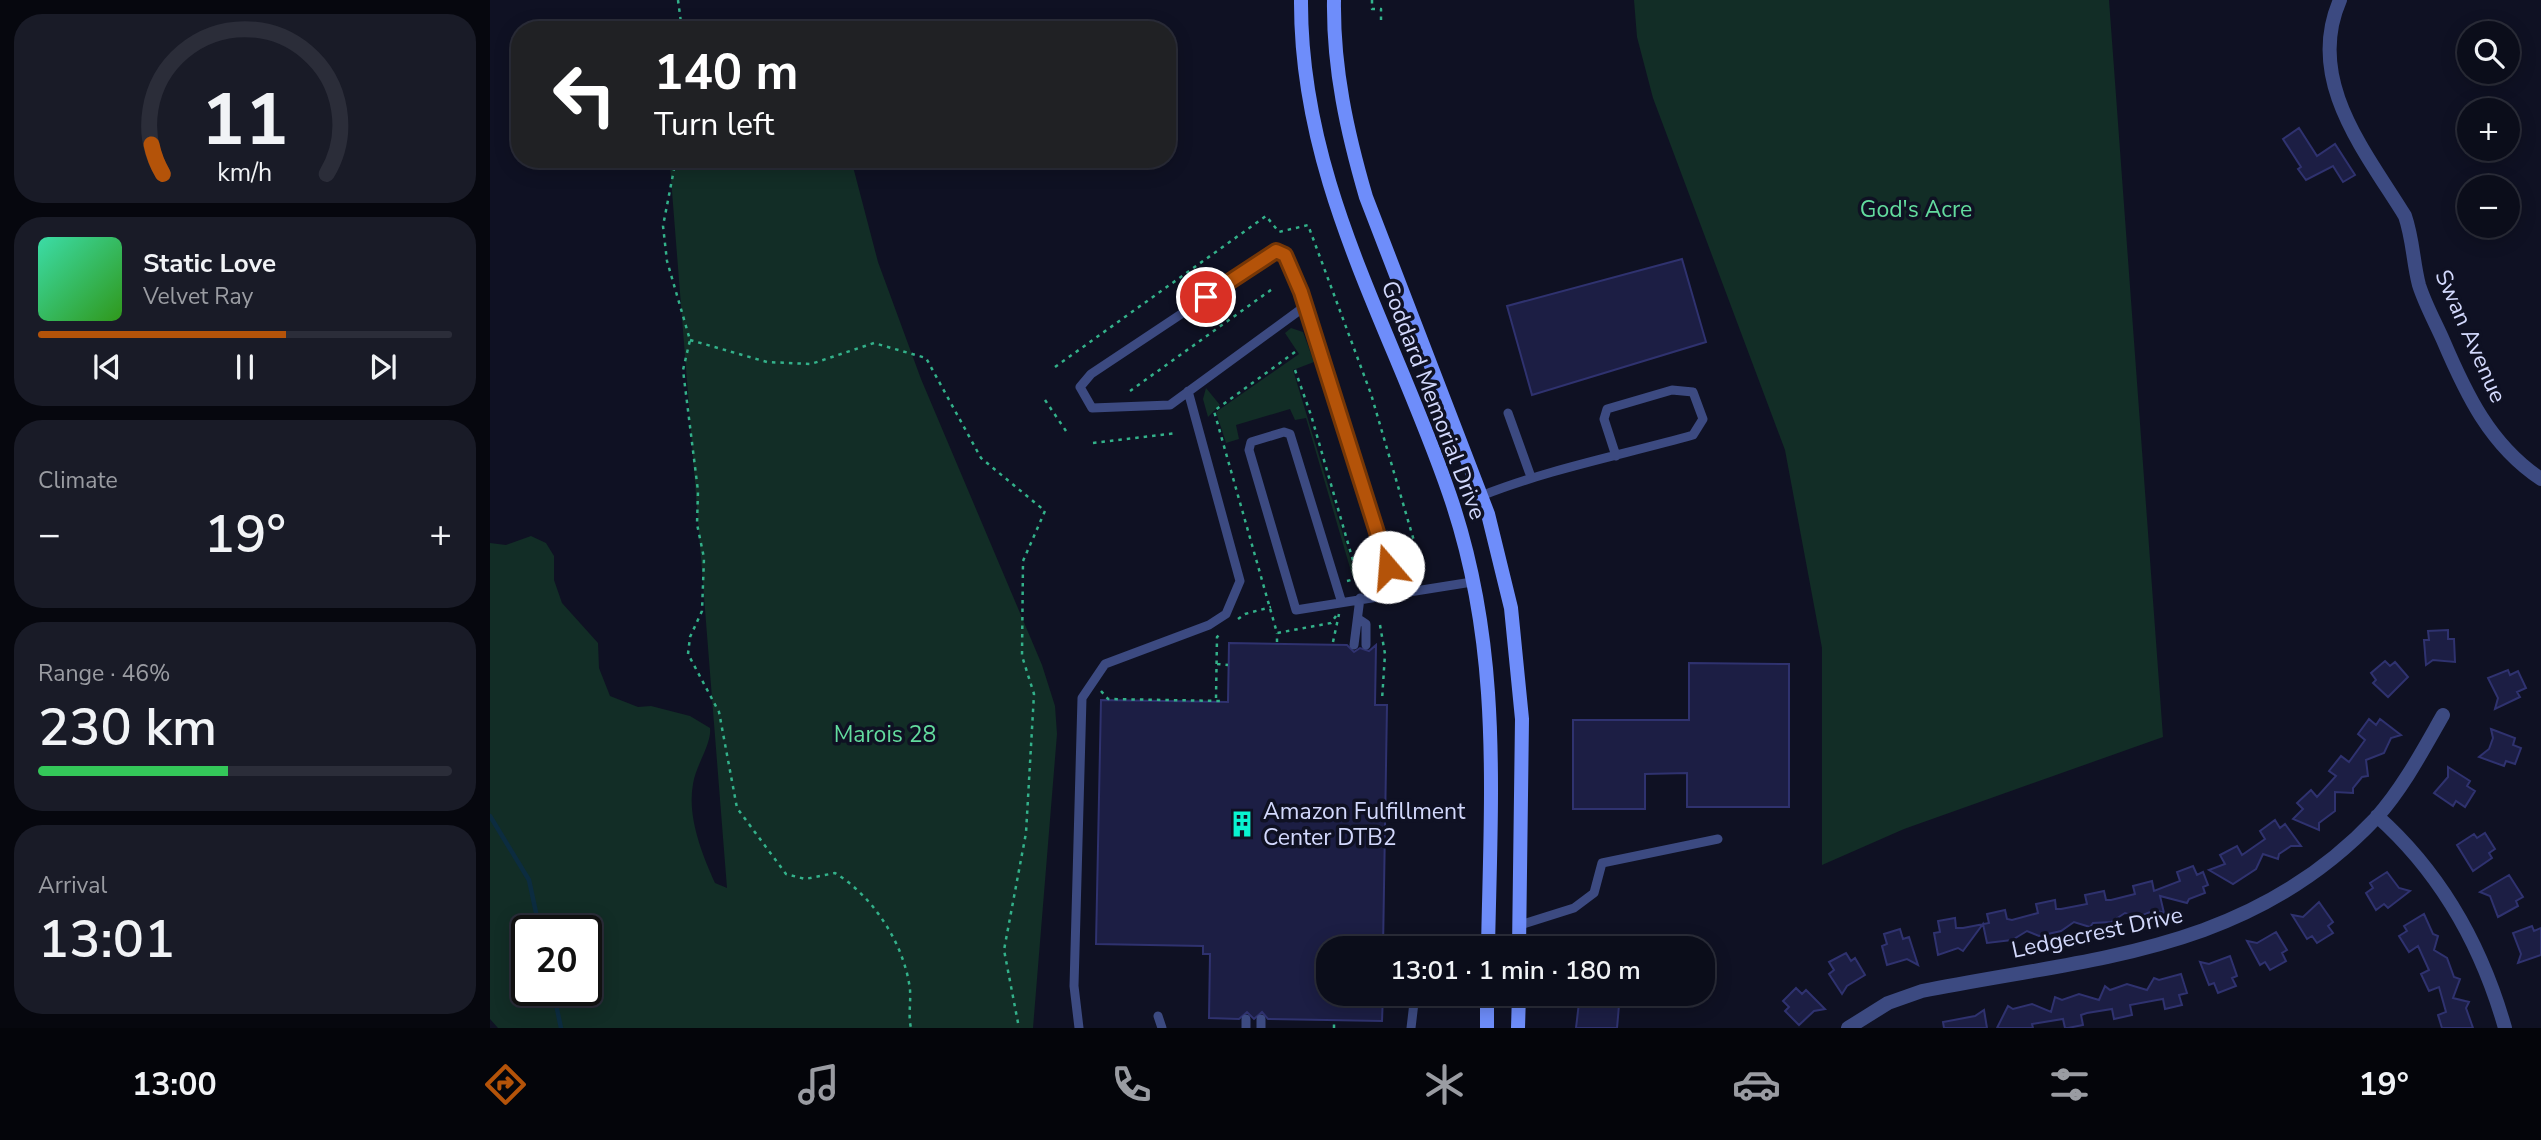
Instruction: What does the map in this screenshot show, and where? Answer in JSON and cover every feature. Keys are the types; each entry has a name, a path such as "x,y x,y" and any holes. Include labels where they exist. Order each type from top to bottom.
{"main road":[{"name":"Goddard Memorial Drive","path":"1301,0 1304,64 1328,185 1450,494 1483,629 1491,708 1488,936"},
{"name":"Goddard Memorial Drive","path":"1334,0 1338,72 1352,151 1366,197 1481,496 1511,608 1520,688 1523,780 1520,936"},
{"path":"1487,1006 1487,1028"},
{"path":"1518,1006 1518,1028"}],"street":[{"name":"Swan Avenue","path":"2340,0 2332,19 2328,41 2333,81 2345,118 2405,216 2411,232 2419,284 2472,403 2494,437 2513,459 2541,479"},
{"name":"Ledgecrest Drive","path":"1848,1028 1888,1003 1922,991 2162,945 2203,933 2260,907 2314,873 2377,816 2405,779 2443,715"},
{"path":"2377,816 2415,855 2455,908 2493,986 2505,1028"}],"lane":[{"path":"1304,307 1170,405 1093,408 1080,387 1091,374 1276,251 1285,255 1304,307 1396,593"},
{"path":"1481,496 1531,477 1616,456 1693,435 1703,418 1693,392 1672,390 1607,409 1604,419 1616,456"},
{"path":"1079,1028 1074,986 1082,698 1104,664 1209,625 1226,614 1240,580 1188,391"},
{"path":"1508,413 1531,477"},
{"path":"1341,600 1290,434 1284,432 1251,442 1249,450 1296,610 1341,600 1472,582"},
{"path":"1354,645 1355,625 1360,620 1360,598"},
{"path":"1360,620 1366,624 1366,645"},
{"path":"1520,925 1574,908 1594,893 1602,863 1718,839"},
{"path":"1411,1028 1414,1006"},
{"path":"1158,1016 1162,1028"}],"path":[{"path":"678,0 681,21"},
{"path":"1372,0 1372,9 1381,9 1381,21"},
{"path":"674,168 663,226 667,261 690,340 683,370 698,491 697,524 704,558 702,611 690,637 688,654 719,712 737,808 786,874 805,879 835,873 855,884 872,901 906,969 911,1028"},
{"path":"1130,391 1275,287"},
{"path":"690,340 767,362 811,364 874,343 926,358 981,458 1045,511 1023,561 1022,656 1034,694 1026,833 1004,950 1019,1028"},
{"path":"1295,370 1359,578"},
{"path":"1045,400 1066,431"},
{"path":"1093,443 1177,433"},
{"path":"1343,582 1378,573"},
{"path":"1236,622 1245,614 1270,607"},
{"path":"1333,642 1339,614"},
{"path":"1378,618 1384,640 1385,681 1382,701"},
{"path":"1216,698 1217,637 1226,629"},
{"path":"1277,633 1277,642"},
{"path":"1217,664 1228,665"},
{"path":"1093,681 1108,699 1223,701"},
{"path":"1378,681 1385,681"},
{"path":"1334,1020 1334,1028"}],"green space":[{"name":"God's Acre","path":"1634,0 2109,0 2163,737 1904,829 1822,865 1822,648 1785,450 1653,98 1637,37"},
{"name":"Marois 28","path":"670,168 853,168 878,262 921,379 1042,665 1055,706 1057,734 1033,1028 498,1028 490,1019 490,543 506,545 531,536 546,543 554,556 554,580 562,603 598,643 599,668 610,696 638,707 651,706 690,716 710,728 709,740 693,784 692,809 701,848 715,883 727,888"},
{"path":"1291,328 1303,332 1314,362 1293,370 1356,577 1353,578 1306,418 1295,420 1290,409 1236,425 1239,439 1226,443 1216,412 1299,354 1285,333"},
{"path":"1206,388 1220,405 1208,417 1203,399"}],"building":[{"path":"2299,128 2317,156 2335,144 2355,175 2343,182 2333,166 2306,180 2283,139"},
{"path":"1682,259 1706,342 1532,395 1507,306"},
{"path":"2448,630 2448,639 2454,639 2455,662 2433,660 2426,665 2424,640 2429,640 2428,631"},
{"name":"Amazon Fulfillment Center DTB2","path":"1229,643 1347,645 1354,652 1360,648 1369,651 1376,645 1375,705 1387,705 1383,936 1316,936 1316,1006 1383,1006 1382,1021 1268,1019 1262,1012 1254,1019 1247,1012 1239,1019 1209,1018 1210,954 1203,954 1203,946 1096,944 1101,700 1228,702"},
{"path":"2385,661 2390,666 2395,662 2408,677 2388,697 2373,683 2376,680 2371,673"},
{"path":"1689,663 1789,664 1789,807 1687,807 1687,773 1645,774 1645,809 1573,809 1573,720 1689,720"},
{"path":"2508,670 2510,675 2518,671 2526,688 2517,692 2520,697 2495,709 2498,698 2488,678"},
{"path":"2369,719 2376,725 2380,719 2401,735 2391,738 2384,753 2366,760 2368,776 2362,777 2353,788 2353,793 2335,792 2335,811 2319,823 2319,830 2293,819 2303,809 2297,803 2311,790 2317,797 2336,776 2329,771 2341,756 2349,762 2365,740 2358,734"},
{"path":"2491,729 2515,738 2513,745 2521,748 2515,764 2506,761 2504,766 2479,757 2489,749 2493,738"},
{"path":"2448,767 2470,781 2467,786 2475,791 2465,807 2456,801 2453,806 2434,793 2448,777"},
{"path":"2275,820 2280,828 2285,824 2301,846 2291,846 2279,854 2278,859 2263,854 2256,869 2233,884 2209,870 2225,864 2220,855 2237,846 2242,855 2265,839 2260,831"},
{"path":"2485,833 2495,849 2489,853 2492,858 2473,871 2457,845 2474,834 2477,838"},
{"path":"2193,866 2197,875 2203,872 2208,885 2203,887 2205,893 2189,899 2187,903 2160,896 2164,913 2155,910 2138,917 2125,913 2111,922 2093,923 2090,927 2074,922 2061,931 2039,936 2027,931 2012,940 1987,943 1983,924 1989,923 1987,914 2005,910 2007,919 2012,920 2038,913 2036,904 2055,900 2056,909 2061,909 2087,904 2085,895 2104,891 2106,900 2111,900 2135,894 2133,886 2152,881 2154,891 2180,881 2177,872"},
{"path":"2387,872 2399,888 2410,891 2388,908 2384,904 2376,910 2366,893 2373,888 2370,883"},
{"path":"2509,875 2523,897 2516,901 2518,906 2498,917 2490,896 2480,892"},
{"path":"2319,902 2333,922 2328,926 2333,933 2317,943 2312,936 2307,939 2292,915 2303,917"},
{"path":"2424,914 2433,934 2438,936 2434,950 2447,958 2454,977 2460,979 2453,998 2469,1002 2466,1008 2473,1028 2442,1028 2438,1015 2446,1012 2439,987 2429,991 2421,974 2429,970 2418,946 2409,952 2399,936 2407,931 2404,926"},
{"path":"1955,918 1956,928 1983,924 1963,951 1958,948 1938,955 1934,933 1940,932 1938,921"},
{"path":"2532,926 2534,931 2541,928 2541,955 2518,963 2521,954 2513,933"},
{"path":"1900,929 1903,939 1909,937 1918,965 1907,959 1887,965 1882,946 1887,944 1884,934"},
{"path":"2276,932 2287,950 2282,953 2286,961 2270,970 2265,962 2260,965 2247,941 2257,943"},
{"path":"1846,953 1851,961 1855,958 1865,975 1847,986 1842,994 1829,974 1834,970 1829,962"},
{"path":"2230,956 2237,976 2232,978 2236,986 2218,993 2214,983 2209,985 2200,962 2209,964"},
{"path":"2181,974 2187,993 2179,995 2182,1005 2165,1009 2163,999 2130,1005 2132,1015 2114,1019 2112,1009 2087,1013 2081,1015 2083,1025 2068,1028 2065,1028 2063,1019 2032,1024 2033,1028 1997,1028 2008,1006 2013,1009 2032,1004 2051,1012 2055,997 2062,1000 2079,994 2099,1000 2105,986 2110,990 2127,984 2147,990 2154,978 2159,980"},
{"path":"1796,988 1802,994 1806,990 1825,1009 1814,1011 1799,1025 1785,1011 1789,1007 1783,1001"},
{"path":"1579,1006 1619,1006 1617,1028 1576,1028"},
{"path":"1984,1010 1987,1028 1944,1028 1943,1022 1975,1016"}],"waterway":[{"path":"490,816 529,880 537,915"},
{"path":"556,1006 561,1028"}],"place":[{"name":"Amazon Fulfillment Center DTB2","path":"1242,824"}],"route":[{"path":"1206,297 1276,251 1285,255 1301,292 1388,567"}]}
